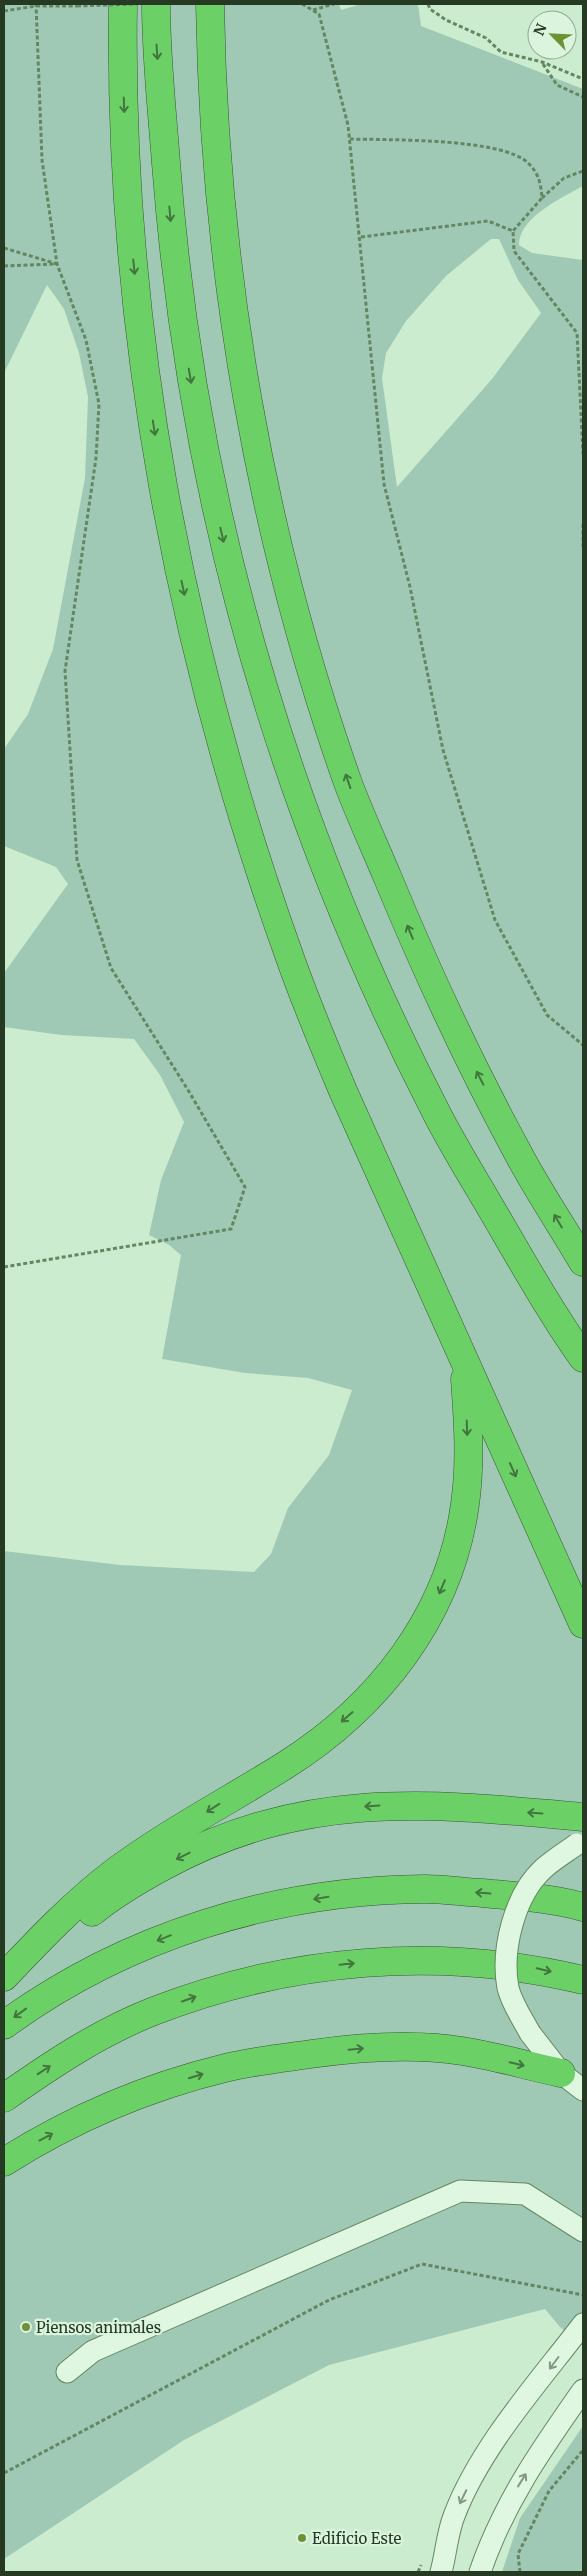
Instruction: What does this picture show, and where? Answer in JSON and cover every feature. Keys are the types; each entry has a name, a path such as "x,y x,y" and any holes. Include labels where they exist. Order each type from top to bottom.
{"highway":[{"path":"122,4 125,144 130,227 146,376 175,548 206,683 244,817 289,956 343,1091 583,1624"},
{"path":"156,4 156,38 167,184 186,354 208,474 260,684 318,851 376,990 436,1112 551,1312 583,1358"},
{"path":"210,4 216,142 234,318 266,495 302,636 349,784 430,980 518,1154 583,1262"},
{"path":"4,1977 42,1936 116,1872 222,1802 286,1765 326,1736 375,1693 404,1657 421,1631 444,1583 460,1529 465,1504 468,1464 464,1362"},
{"path":"4,1982 97,1907 148,1875 209,1844 267,1823 336,1809 405,1805 583,1817"},
{"path":"4,2025 30,2005 121,1955 194,1926 265,1907 349,1894 426,1889 507,1895 583,1906"},
{"path":"4,2098 45,2069 96,2039 153,2011 281,1973 350,1963 458,1960 535,1968 583,1980"},
{"path":"4,2162 72,2124 134,2096 225,2068 264,2060 376,2047 428,2048 462,2051 561,2073"}],"street":[{"path":"580,1842 542,1870 526,1893 514,1917 509,1936 506,1964 509,1989 530,2033 561,2073 583,2090"},
{"path":"67,2372 93,2351 460,2191 525,2194 583,2231"},
{"path":"442,2572 453,2517 472,2480 499,2435 583,2324"},
{"path":"480,2572 508,2504 538,2455 583,2390"}],"path":[{"path":"4,10 36,5 138,4"},
{"path":"302,4 319,14 350,139 384,484 410,587 443,750 495,920 547,1015 583,1045"},
{"path":"312,10 334,4"},
{"path":"428,4 430,9 446,20 486,38 501,52 542,62 583,79"},
{"path":"4,1267 231,1229 245,1187 188,1090 111,968 77,860 65,671 96,458 99,404 86,340 57,264 42,160 36,5"},
{"path":"542,62 557,85 583,97"},
{"path":"350,139 493,147 528,162 540,181 542,198"},
{"path":"583,171 564,178 542,198 513,232 514,251 577,333 583,454"},
{"path":"361,237 488,221 513,232"},
{"path":"4,248 57,264"},
{"path":"4,266 57,264"},
{"path":"583,524 583,547"},
{"path":"4,2472 329,2300 422,2264 583,2295"},
{"path":"520,2572 518,2554 550,2491 583,2450"}],"green space":[{"path":"4,4 339,4 341,10 361,4 418,4 421,26 583,89 583,186 534,217 521,235 519,245 532,253 583,260 583,2346 560,2327 545,2309 329,2365 184,2440 4,2559 4,1551 120,1565 254,1572 271,1554 288,1508 329,1455 352,1390 308,1378 245,1373 162,1359 181,1255 169,1245 149,1235 161,1180 184,1122 160,1075 134,1039 61,1035 4,1027 4,973 68,884 56,867 4,846 4,749 28,714 53,649 85,478 88,397 79,353 64,309 47,285 4,373","holes":["491,239 499,239 518,280 541,313 492,379 397,487 382,378 386,353 406,321 446,276"]},
{"path":"583,2426 583,2572 502,2572 520,2518"}],"place":[{"name":"Piensos animales","path":"26,2327"},
{"name":"Edificio Este","path":"302,2538"}]}
